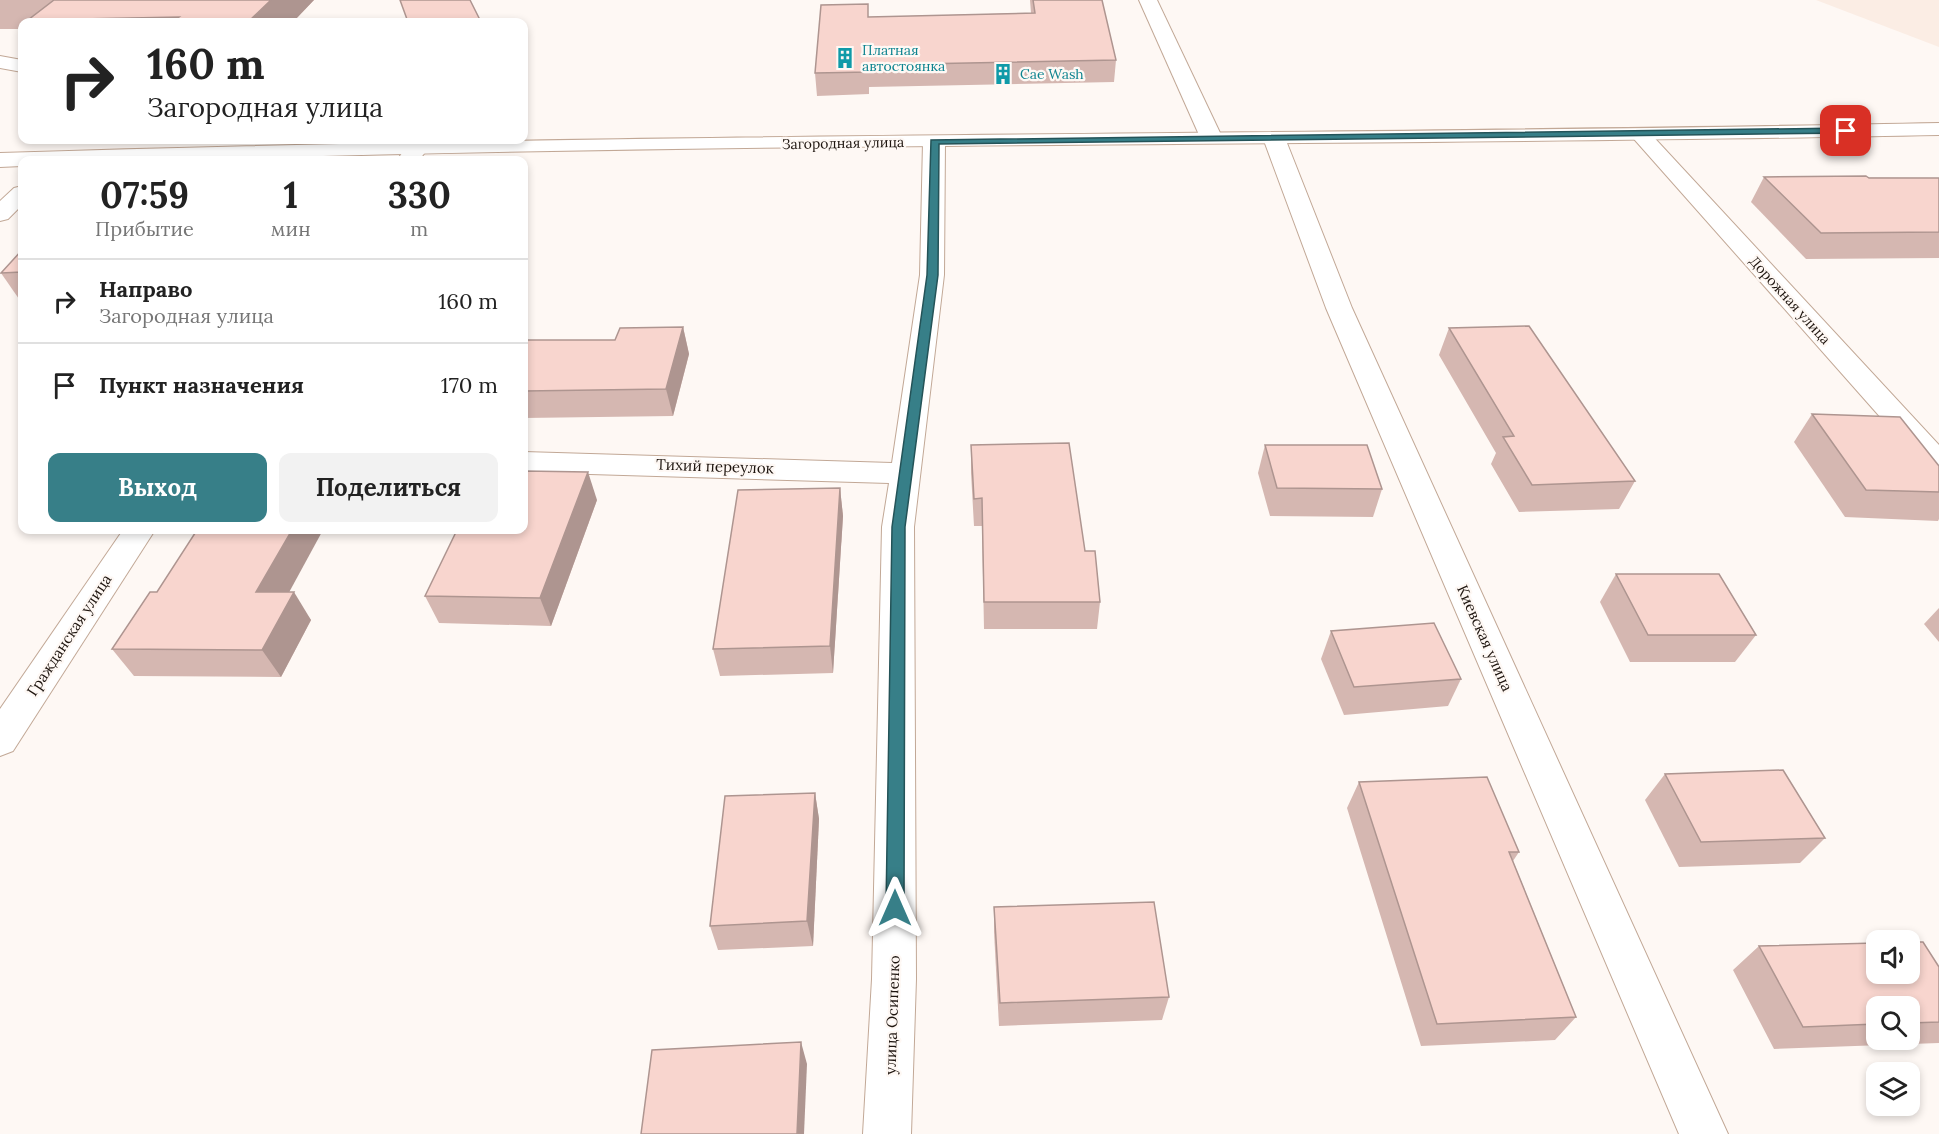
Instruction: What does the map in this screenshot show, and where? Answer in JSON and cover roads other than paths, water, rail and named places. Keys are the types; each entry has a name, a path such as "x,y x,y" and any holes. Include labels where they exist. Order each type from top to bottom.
{"street":[{"path":"1148,0 1210,137"},
{"path":"0,62 18,65"},
{"name":"Загородная улица","path":"112,156 304,145 412,155 1210,137 1641,135 1938,129"},
{"name":"Дорожная улица","path":"1641,135 1939,464"},
{"name":"Киевская улица","path":"1274,138 1339,308 1704,1134"},
{"name":"улица Осипенко","path":"886,1134 894,979 898,527 932,275 934,142"},
{"name":"Загородная улица","path":"0,160 18,160"},
{"path":"0,214 18,197"},
{"name":"Тихий переулок","path":"528,462 906,473"},
{"name":"Гражданская улица","path":"0,740 136,534"}],"place":[{"name":"Платная автостоянка","path":"845,58"},
{"name":"Cae Wash","path":"1003,74"}]}
